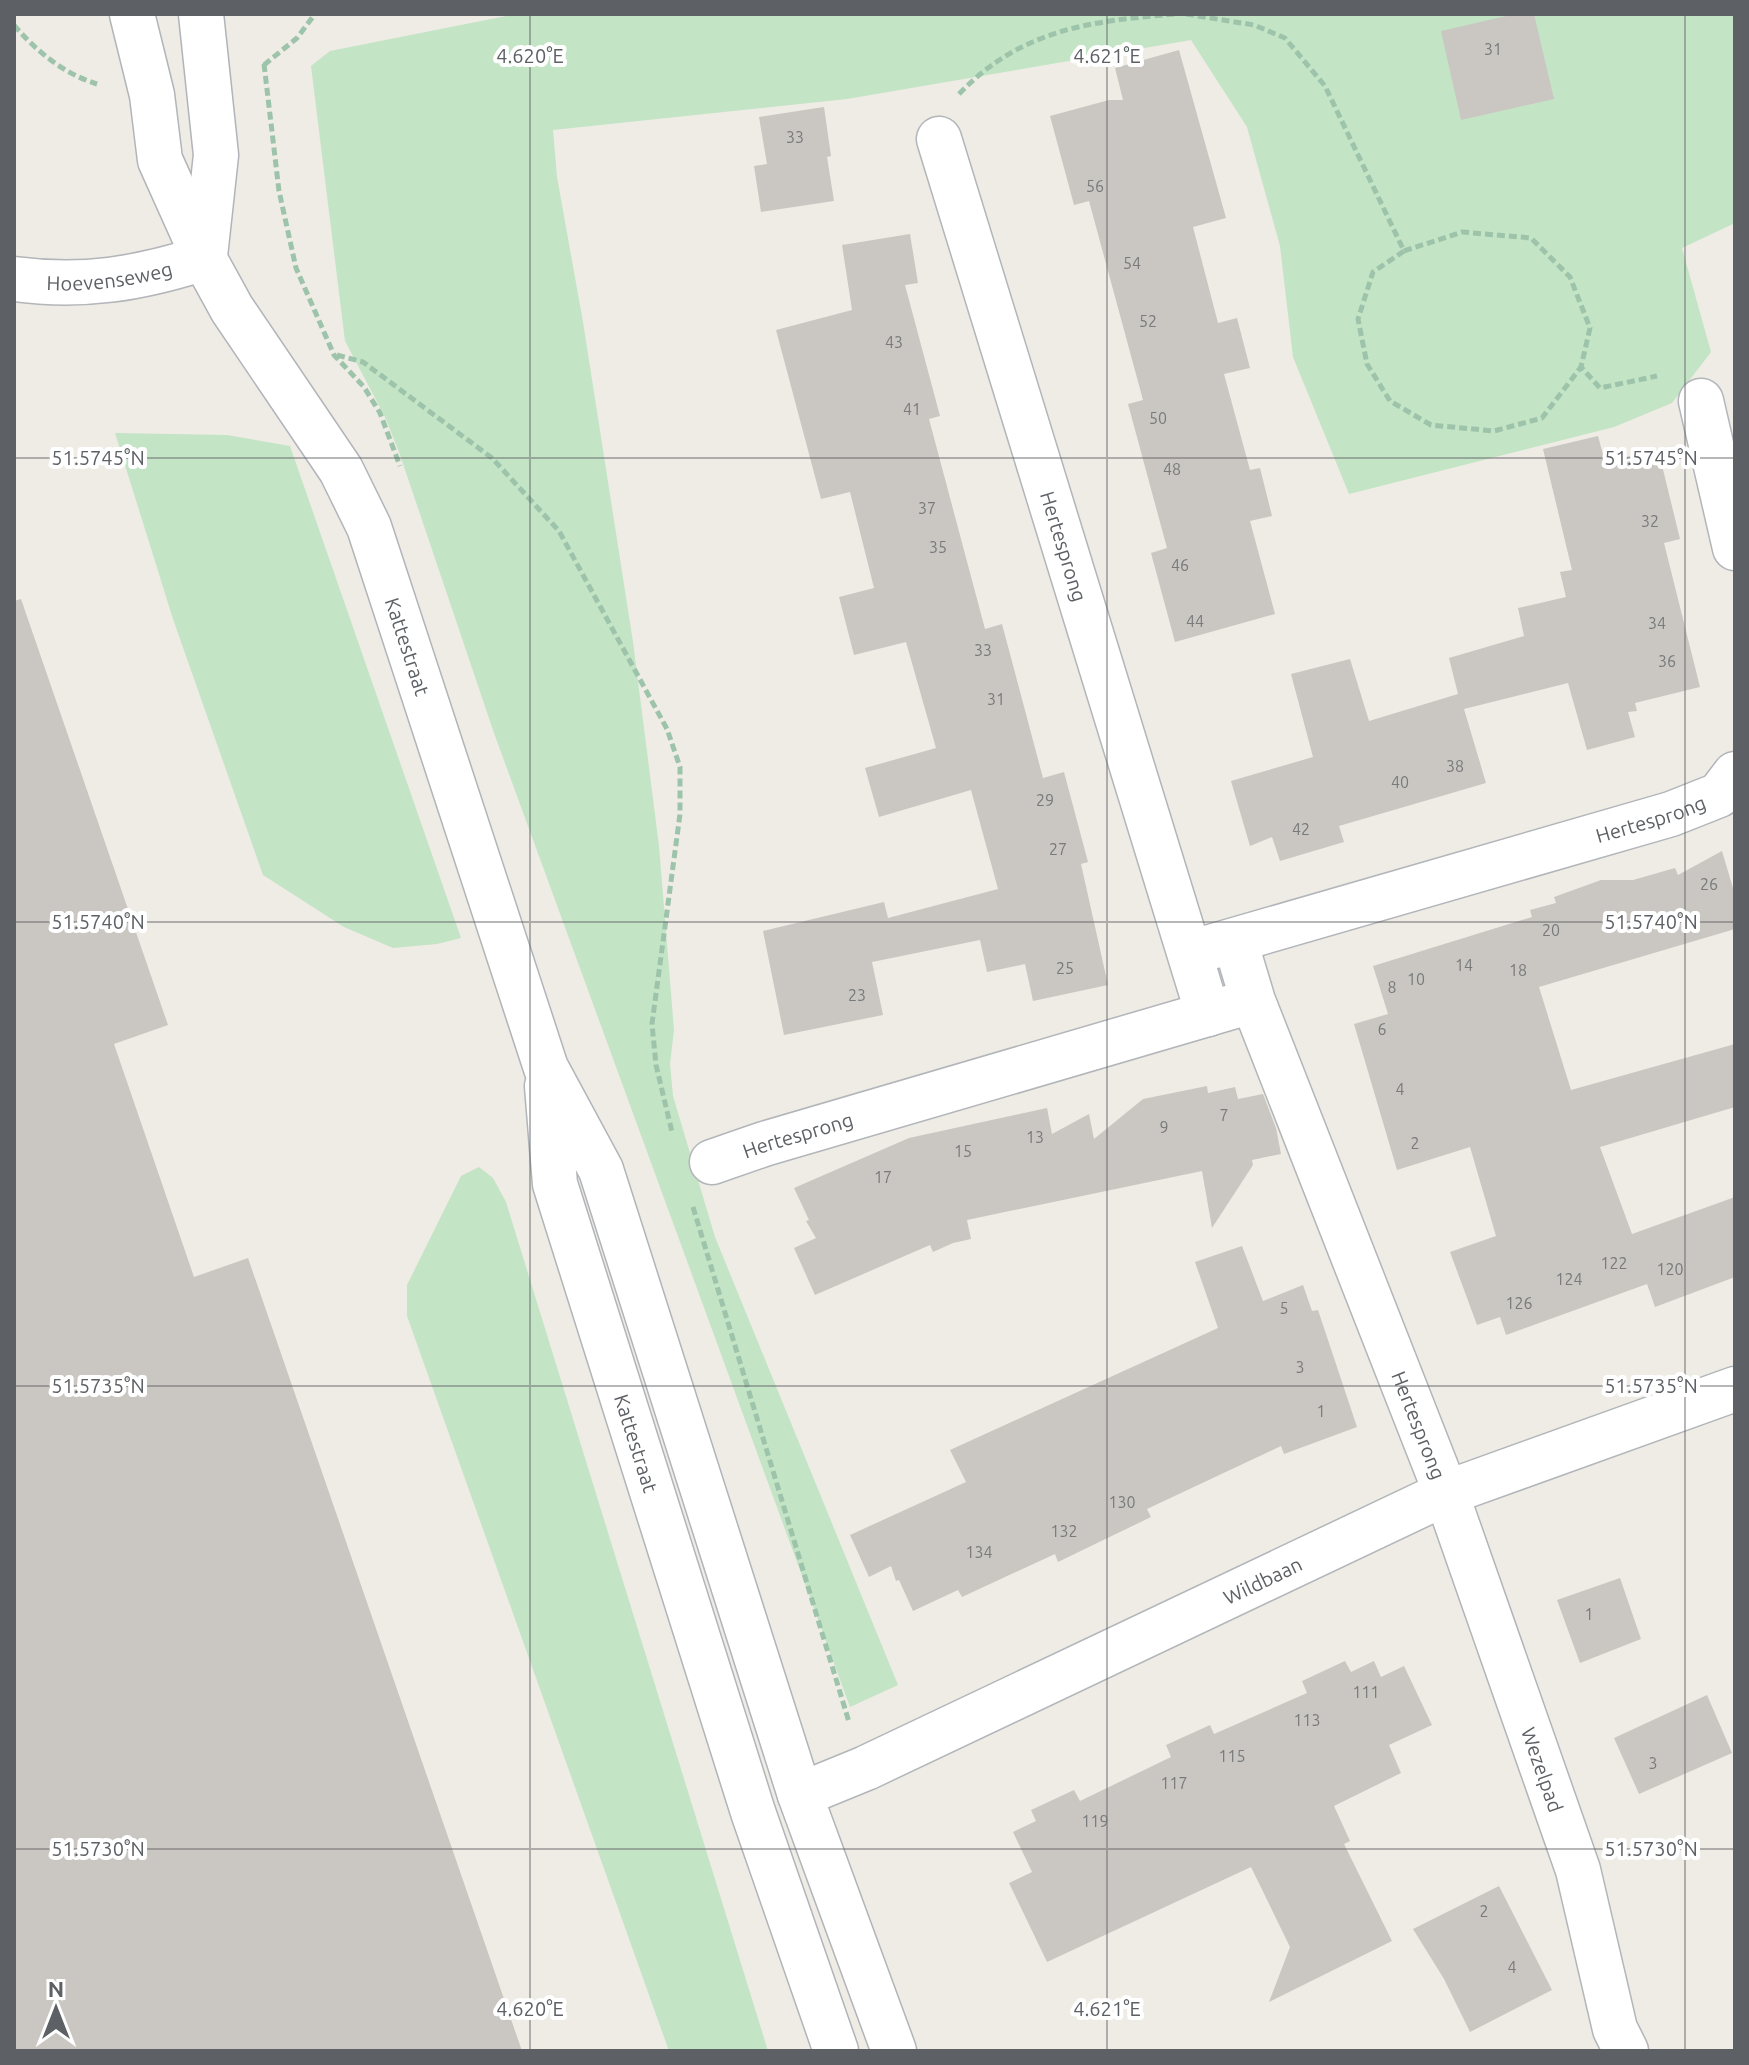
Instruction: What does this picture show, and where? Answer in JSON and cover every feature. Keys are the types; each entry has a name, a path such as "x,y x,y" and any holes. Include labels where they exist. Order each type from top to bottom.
{"street":[{"name":"Kattestraat","path":"132,14 152,95 160,160 204,258 232,309 341,470 369,527 546,1068 601,1170 800,1795 894,2051"},
{"path":"201,14 216,155 204,258"},
{"name":"Hertesprong","path":"939,139 1208,1014"},
{"name":"Hoevenseweg","path":"14,279 75,284 102,282 163,271 204,258"},
{"path":"1701,401 1735,548"},
{"name":"Hertesprong","path":"1189,953 1671,814 1719,795 1735,774"},
{"name":"Hertesprong","path":"1235,941 1253,1001 1446,1493"},
{"name":"Hertesprong","path":"701,1178 764,1144 1253,1001"},
{"name":"Kattestraat","path":"546,1068 555,1184 753,1812 836,2051"},
{"name":"Wildbaan","path":"800,1795 866,1768 1446,1493 1735,1389"},
{"name":"Wezelpad","path":"1446,1493 1578,1870 1615,2029 1626,2051"},
{"path":"753,1812 800,1795"}],"path":[{"path":"315,14 297,38 264,64 286,229 296,268 334,355 363,362 492,458 559,531 667,729 680,767 680,814 652,1024 656,1065 674,1138"},
{"path":"939,139 957,96 982,70 1038,38 1119,19 1176,14"},
{"path":"1186,14 1254,25 1285,38 1325,86 1404,251"},
{"path":"1462,232 1531,238 1570,277 1590,328 1581,367 1542,418 1494,431 1431,425 1390,401 1367,364 1358,319 1373,272 1404,251 1462,232"},
{"path":"1581,367 1600,388 1696,368 1701,401"},
{"path":"701,1178 846,1716 866,1768"}],"green space":[{"path":"516,14 1735,14 1735,223 1682,248 1711,352 1672,403 1614,427 1349,494 1293,357 1280,246 1247,127 1191,40 847,99 553,130 557,177 633,642 659,846 674,1030 670,1064 673,1096 715,1237 898,1685 850,1707 494,733 399,452 385,417 345,341 311,66 330,51"},
{"path":"115,433 227,435 290,446 461,938 437,944 393,948 344,927 263,875 173,619"},
{"path":"479,1167 493,1178 506,1202 768,2051 669,2051 407,1316 407,1285 461,1176"}],"building":[{"path":"1515,14 1534,14 1554,99 1461,120 1441,31"},
{"path":"1179,50 1226,218 1193,227 1218,323 1237,318 1250,368 1224,374 1250,470 1260,468 1272,516 1250,521 1275,614 1175,642 1151,553 1167,548 1128,404 1143,400 1089,201 1074,205 1050,116 1109,100 1123,100 1115,68"},
{"path":"824,107 834,201 761,212 754,166 767,164 759,117"},
{"path":"910,234 918,283 905,285 940,416 929,419 985,629 1002,624 1043,778 1064,772 1088,862 1081,864 1108,985 1033,1001 1025,964 987,972 980,940 872,962 883,1015 784,1035 763,931 884,902 888,918 998,889 971,790 879,817 865,768 936,748 906,642 854,655 839,597 874,588 850,492 821,499 776,330 852,310 842,245"},
{"path":"1598,436 1605,462 1658,449 1680,539 1664,543 1700,687 1635,703 1637,711 1628,712 1635,737 1587,750 1568,683 1464,709 1486,783 1339,826 1344,842 1280,861 1272,837 1250,846 1231,781 1313,757 1291,674 1350,659 1369,721 1458,694 1449,658 1524,636 1518,608 1566,597 1560,572 1572,570 1543,449"},
{"path":"21,599 168,1025 114,1044 194,1277 248,1258 522,2051 14,2051 14,601"},
{"path":"1722,851 1735,895 1735,929 1539,987 1571,1090 1735,1044 1735,1107 1600,1147 1632,1234 1735,1197 1735,1277 1655,1307 1647,1284 1506,1335 1500,1317 1477,1325 1450,1252 1496,1236 1470,1147 1397,1170 1354,1024 1388,1014 1373,966 1532,917 1530,910 1556,903 1554,897 1601,880 1633,880 1675,868 1678,875"},
{"path":"1207,1086 1208,1093 1235,1087 1238,1099 1263,1094 1276,1128 1281,1154 1252,1160 1253,1165 1212,1228 1202,1171 967,1220 971,1239 933,1252 930,1245 815,1295 794,1248 816,1238 794,1188 909,1138 1047,1108 1052,1134 1089,1114 1094,1139 1143,1099"},
{"path":"1242,1246 1263,1301 1303,1285 1312,1311 1318,1310 1357,1427 1284,1454 1281,1446 1147,1509 1151,1517 1058,1562 1055,1554 962,1597 958,1590 913,1611 891,1566 869,1577 850,1535 966,1482 950,1450 1218,1328 1195,1262"},
{"path":"1620,1578 1641,1639 1580,1663 1557,1600"},
{"path":"1345,1661 1351,1672 1374,1661 1381,1677 1404,1666 1432,1725 1389,1745 1401,1773 1334,1806 1350,1841 1344,1844 1392,1941 1269,2002 1290,1947 1251,1867 1047,1962 1009,1883 1032,1872 1013,1832 1036,1821 1031,1810 1074,1790 1080,1801 1171,1757 1166,1745 1210,1725 1214,1734 1307,1693 1302,1681"},
{"path":"1707,1695 1732,1753 1639,1794 1614,1738"},
{"path":"1499,1886 1552,1990 1470,2032 1444,1979 1413,1929"}]}
